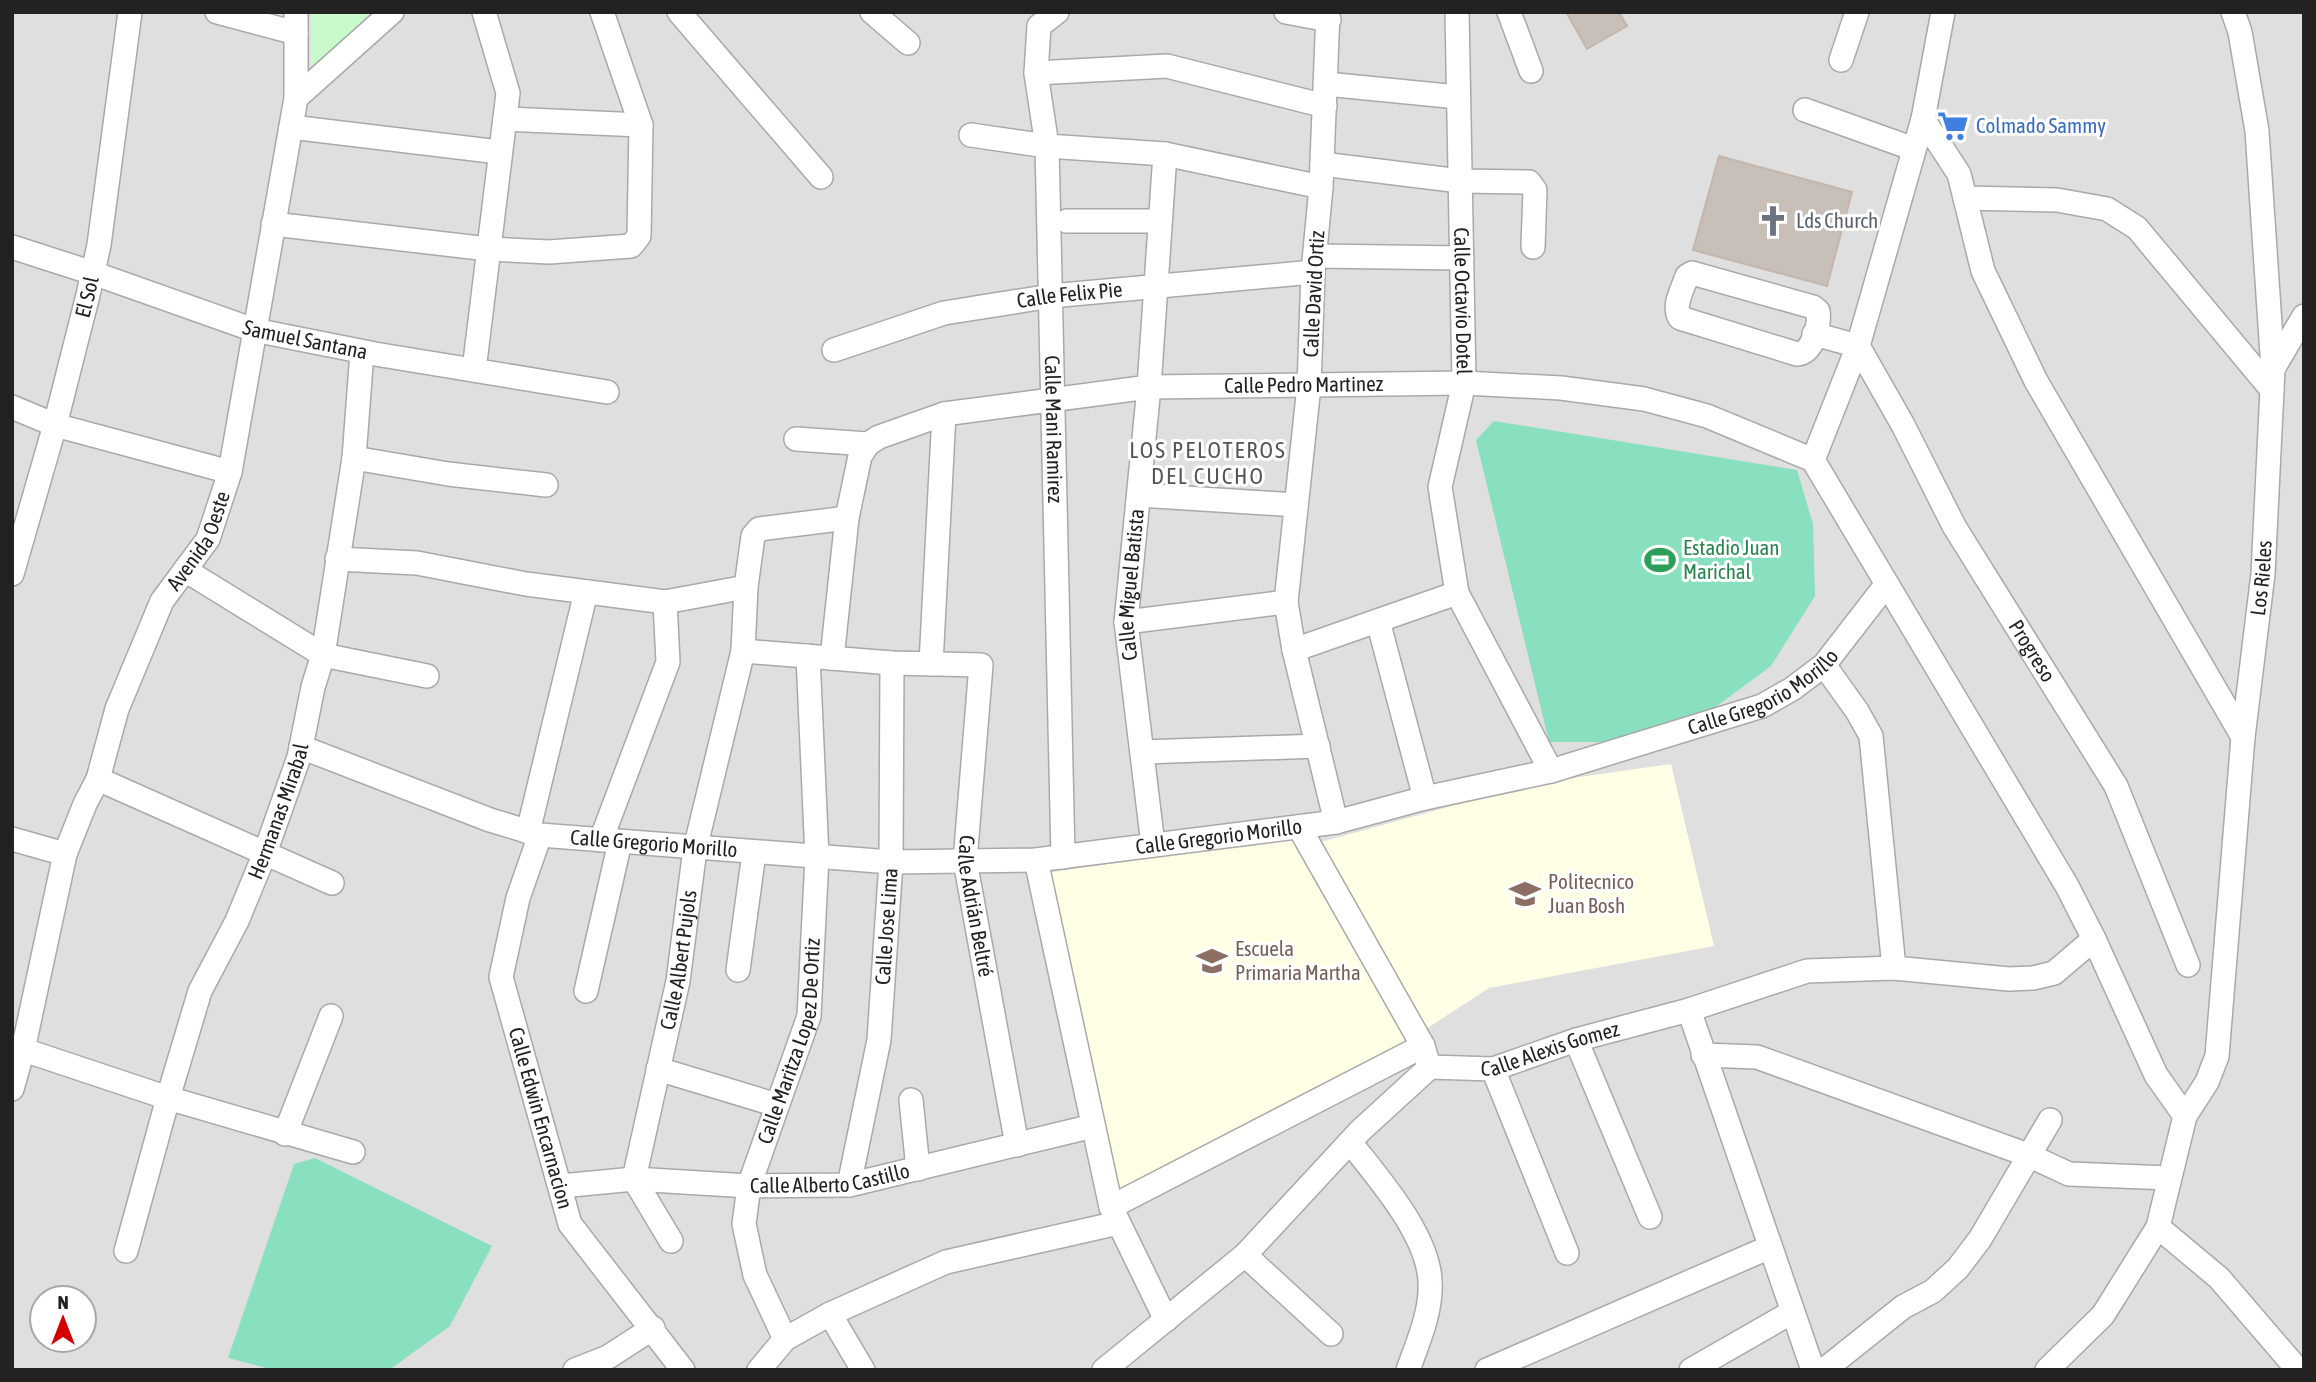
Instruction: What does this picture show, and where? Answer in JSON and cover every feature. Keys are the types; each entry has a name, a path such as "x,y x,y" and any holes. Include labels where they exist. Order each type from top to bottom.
{"street":[{"name":"El Sol","path":"12,574 55,425 93,272 130,12"},
{"path":"217,12 296,23"},
{"path":"296,98 391,12"},
{"path":"474,370 508,93 484,12"},
{"path":"273,224 488,249 549,252 631,246 639,236 641,125 602,12"},
{"path":"680,12 821,177"},
{"path":"872,12 908,43"},
{"name":"Calle Mani Ramirez","path":"1057,12 1039,26 1036,73 1047,146 1063,857"},
{"path":"1286,12 1329,16"},
{"name":"Calle Octavio Dotel","path":"1457,12 1464,383 1440,487 1457,593 1551,771"},
{"path":"1509,12 1531,71"},
{"path":"1842,60 1857,12"},
{"path":"1943,12 1923,119 1858,346 1813,460 2067,886 2156,1075 2185,1116"},
{"name":"Calle David Ortiz","path":"1329,16 1309,386 1286,601 1294,650 1336,822"},
{"name":"Los Rieles","path":"2047,1370 2104,1315 2158,1227 2185,1116 2207,1082 2217,1056 2243,737 2263,574 2273,379 2257,131 2237,22"},
{"name":"Avenida Oeste","path":"12,1089 18,1048 65,854 97,779 117,709 162,601 208,539 230,472 296,98 296,23"},
{"path":"1036,73 1167,66 1325,95 1458,97"},
{"path":"1805,110 1914,149"},
{"path":"505,118 641,125"},
{"path":"1923,119 1959,174 1983,271 2036,381 2243,737"},
{"path":"291,128 499,152"},
{"path":"971,135 1047,146 1165,154 1321,187"},
{"name":"Calle Miguel Batista","path":"1153,845 1126,622 1149,387 1165,154"},
{"path":"1322,164 1460,181 1528,182 1535,190 1533,247"},
{"path":"1965,198 2057,201 2107,209 2137,228 2273,379"},
{"path":"1068,221 1160,220"},
{"name":"Samuel Santana","path":"12,247 93,272 254,330 362,352 607,392"},
{"name":"Calle Felix Pie","path":"834,349 944,313 1051,296 1314,264 1462,258"},
{"path":"1698,274 1814,307 1819,317 1814,334 1808,350 1797,354 1680,318 1676,312 1687,276 1698,274"},
{"path":"2273,379 2304,316"},
{"path":"1814,334 1858,346"},
{"name":"Progreso","path":"1858,346 1903,425 1954,526 2116,786 2188,965"},
{"path":"2273,379 2304,351"},
{"name":"Hermanas Mirabal","path":"126,1251 201,991 237,921 265,853 301,747 313,687 323,655 354,458 362,352"},
{"name":"Calle Pedro Martinez","path":"868,444 879,437 944,414 1149,387 1464,383 1561,388 1644,399 1707,416 1813,460"},
{"path":"12,407 55,425 230,472"},
{"path":"743,651 931,664 944,414"},
{"path":"796,439 868,444 860,456 846,518 832,658"},
{"path":"354,458 448,474 546,485"},
{"path":"1139,495 1296,505"},
{"name":"Calle Albert Pujols","path":"634,1178 678,981 695,849 743,651 746,587 753,536 759,528 846,518"},
{"path":"337,559 417,564 468,575 665,602 746,587"},
{"path":"186,570 323,655 427,676"},
{"name":"Calle Gregorio Morillo","path":"301,747 490,820 534,833 695,849 891,862 1036,860 1336,822 1425,798 1551,771 1762,706 1792,689 1824,665 1886,585"},
{"name":"Calle Edwin Encarnacion","path":"586,592 501,977 570,1224 684,1370"},
{"path":"1294,650 1457,593"},
{"path":"1126,622 1286,601"},
{"path":"586,991 611,841 668,662 665,602"},
{"path":"1378,621 1425,798"},
{"name":"Calle Maritza Lopez De Ortiz","path":"785,1339 755,1275 744,1224 749,1186 809,1016 817,857 808,656"},
{"name":"Calle Jose Lima","path":"849,1185 879,1040 891,862 892,663"},
{"name":"Calle Adrián Beltré","path":"931,664 981,665 965,861 1017,1145"},
{"path":"1824,665 1857,711 1871,736 1894,968"},
{"path":"1143,752 1318,746"},
{"path":"97,779 332,883"},
{"path":"1299,827 1426,1057"},
{"path":"12,839 65,854"},
{"path":"738,970 754,853"},
{"path":"1036,860 1114,1215 1166,1320"},
{"name":"Calle Alexis Gomez","path":"1426,1057 1493,1069 1576,1040 1689,1010 1807,971 1894,968 2009,979 2033,978 2054,973 2094,939"},
{"path":"1689,1010 1813,1370"},
{"path":"285,1134 331,1016"},
{"path":"1576,1040 1650,1217"},
{"path":"18,1048 168,1098 353,1152"},
{"path":"1703,1055 1757,1057 2028,1155 2070,1174 2169,1178"},
{"path":"1111,1368 1245,1255 1426,1057"},
{"path":"759,1370 785,1339 830,1314 946,1262 1114,1215 1426,1057"},
{"path":"658,1069 777,1105"},
{"path":"1493,1069 1567,1253"},
{"path":"911,1100 918,1169"},
{"path":"1824,1370 1903,1307 1933,1291 1958,1268 1980,1238 2050,1120"},
{"name":"Calle Alberto Castillo","path":"561,1186 634,1178 749,1186 849,1185 1093,1126"},
{"path":"1350,1142 1405,1213 1423,1253 1430,1278 1430,1297 1408,1370"},
{"path":"634,1178 671,1241"},
{"path":"2158,1227 2219,1278 2298,1370"},
{"path":"1487,1370 1770,1247"},
{"path":"1245,1255 1331,1334"},
{"path":"1691,1370 1792,1312"},
{"path":"830,1314 863,1370"},
{"path":"575,1370 608,1357 653,1328"}],"shaded area":[{"path":"12,12 2304,12 2304,1370 12,1370"},
{"name":"Politecnico Juan Bosh","path":"1671,764 1714,946 1489,988 1423,1031 1321,842 1531,784"},
{"name":"Escuela Primaria Martha","path":"1294,837 1410,1049 1117,1194 1039,874"}],"green space":[{"path":"311,12 378,12 311,76"},
{"name":"Estadio Juan Marichal","path":"1494,421 1797,470 1813,524 1815,596 1771,666 1698,720 1614,742 1549,742 1476,440"},
{"path":"315,1158 492,1246 450,1326 389,1370 274,1370 228,1358 294,1164"}],"building":[{"path":"1566,12 1619,12 1627,26 1587,49"},
{"name":"Colmado Sammy","path":"1944,115 1965,121 1961,136 1949,133 1942,123"},
{"name":"Lds Church","path":"1719,156 1852,192 1827,286 1693,250"}],"place":[{"name":"Colmado Sammy","path":"1953,126"},
{"name":"Lds Church","path":"1773,221"},
{"name":"Estadio Juan Marichal","path":"1660,560"},
{"name":"Politecnico Juan Bosh","path":"1525,894"},
{"name":"Escuela Primaria Martha","path":"1212,961"}],"district":[{"name":"LOS PELOTEROS DEL CUCHO","path":"1208,463"}]}
